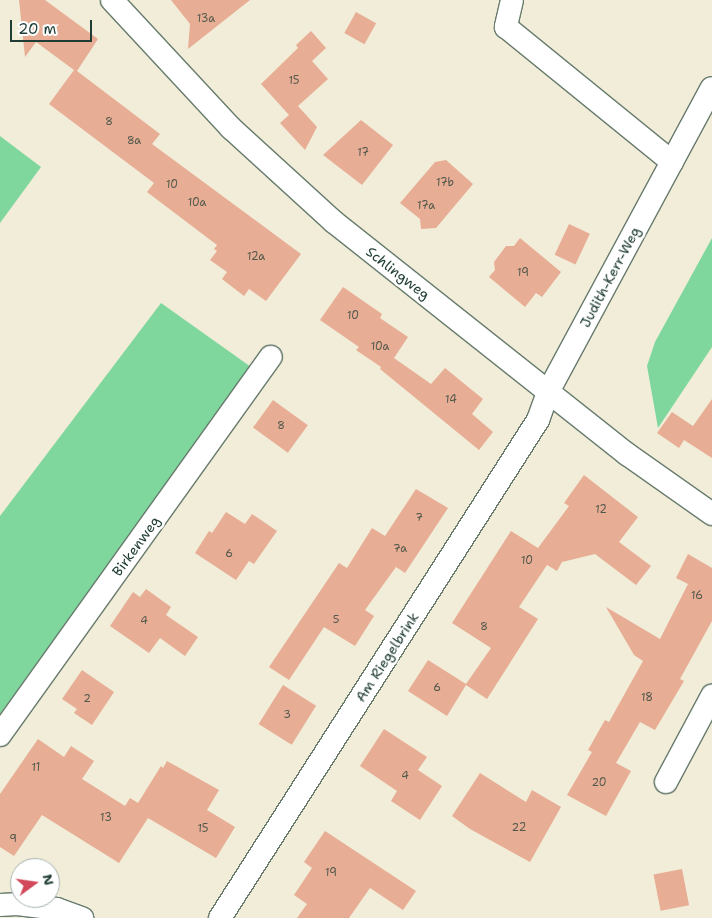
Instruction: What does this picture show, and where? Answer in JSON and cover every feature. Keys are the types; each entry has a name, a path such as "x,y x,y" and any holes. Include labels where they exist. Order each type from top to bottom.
{"street":[{"name":"Schlingweg","path":"112,0 231,128 334,222 627,454 712,514"},
{"path":"512,0 506,26 672,162"},
{"name":"Judith-Kerr-Weg","path":"548,392 712,88"},
{"name":"Birkenweg","path":"0,735 271,357"},
{"name":"Am Riegelbrink","path":"220,918 538,420 548,392"},
{"path":"666,782 712,696"},
{"path":"0,905 17,904 57,909 82,918"}],"green space":[{"path":"0,136 41,167 0,223"},
{"path":"712,238 712,347 658,428 647,366 655,342"},
{"path":"161,303 251,367 0,714 0,516"}],"building":[{"path":"19,0 45,0 98,39 77,71 160,134 152,144 301,254 266,301 249,289 244,296 222,279 227,272 210,260 217,251 214,249 217,245 147,192 154,183 49,104 74,70 36,42 25,57"},
{"path":"171,0 250,0 188,49 190,24"},
{"path":"356,12 376,23 364,44 344,33"},
{"path":"311,31 326,48 312,61 328,79 298,106 317,127 305,150 280,123 289,115 261,84 298,48 296,45"},
{"path":"361,120 393,145 362,185 323,155"},
{"path":"446,160 473,184 436,228 421,229 420,219 400,203 435,162"},
{"path":"569,224 590,234 575,265 555,255"},
{"path":"520,238 561,272 542,297 536,293 525,307 489,277 495,270 494,262 506,246 514,246"},
{"path":"343,287 382,314 380,318 408,337 394,358 431,384 445,368 483,399 472,414 493,432 479,450 380,369 381,367 356,350 359,347 320,320"},
{"path":"712,399 712,458 684,440 679,448 657,433 672,412 693,426"},
{"path":"273,400 308,425 288,453 253,428"},
{"path":"584,475 638,517 619,542 651,566 636,585 595,554 562,562 557,571 547,565 519,607 538,619 487,699 466,685 447,716 408,691 428,660 466,684 491,648 452,623 511,531 538,548 569,506 564,503"},
{"path":"416,489 448,508 405,573 396,567 365,610 374,616 355,646 324,627 289,680 269,667 339,563 347,568 372,528 385,536"},
{"path":"226,512 245,524 252,514 277,531 254,564 249,561 236,580 195,553 209,531 212,533"},
{"path":"688,554 712,568 712,621 680,679 684,681 655,730 640,722 616,763 631,771 606,816 567,795 592,752 588,750 605,720 609,722 643,661 634,655 606,607 660,639 688,584 676,578"},
{"path":"146,589 171,607 166,615 198,637 185,656 160,638 149,653 110,626 133,592 140,597"},
{"path":"82,670 114,692 92,725 74,713 77,709 62,699"},
{"path":"283,685 316,706 292,745 259,724"},
{"path":"384,729 427,757 418,770 442,786 420,820 391,801 397,791 360,766"},
{"path":"38,739 64,757 71,746 94,761 82,779 125,806 130,798 138,803 161,766 163,768 167,761 219,790 207,810 235,827 216,858 148,818 119,863 42,815 14,856 0,847 0,794"},
{"path":"480,773 526,802 532,790 561,807 530,862 470,829 452,816"},
{"path":"325,831 416,891 403,910 370,888 349,918 297,918 307,904 294,895 312,868 304,862"},
{"path":"682,869 689,905 661,911 654,875"}]}
